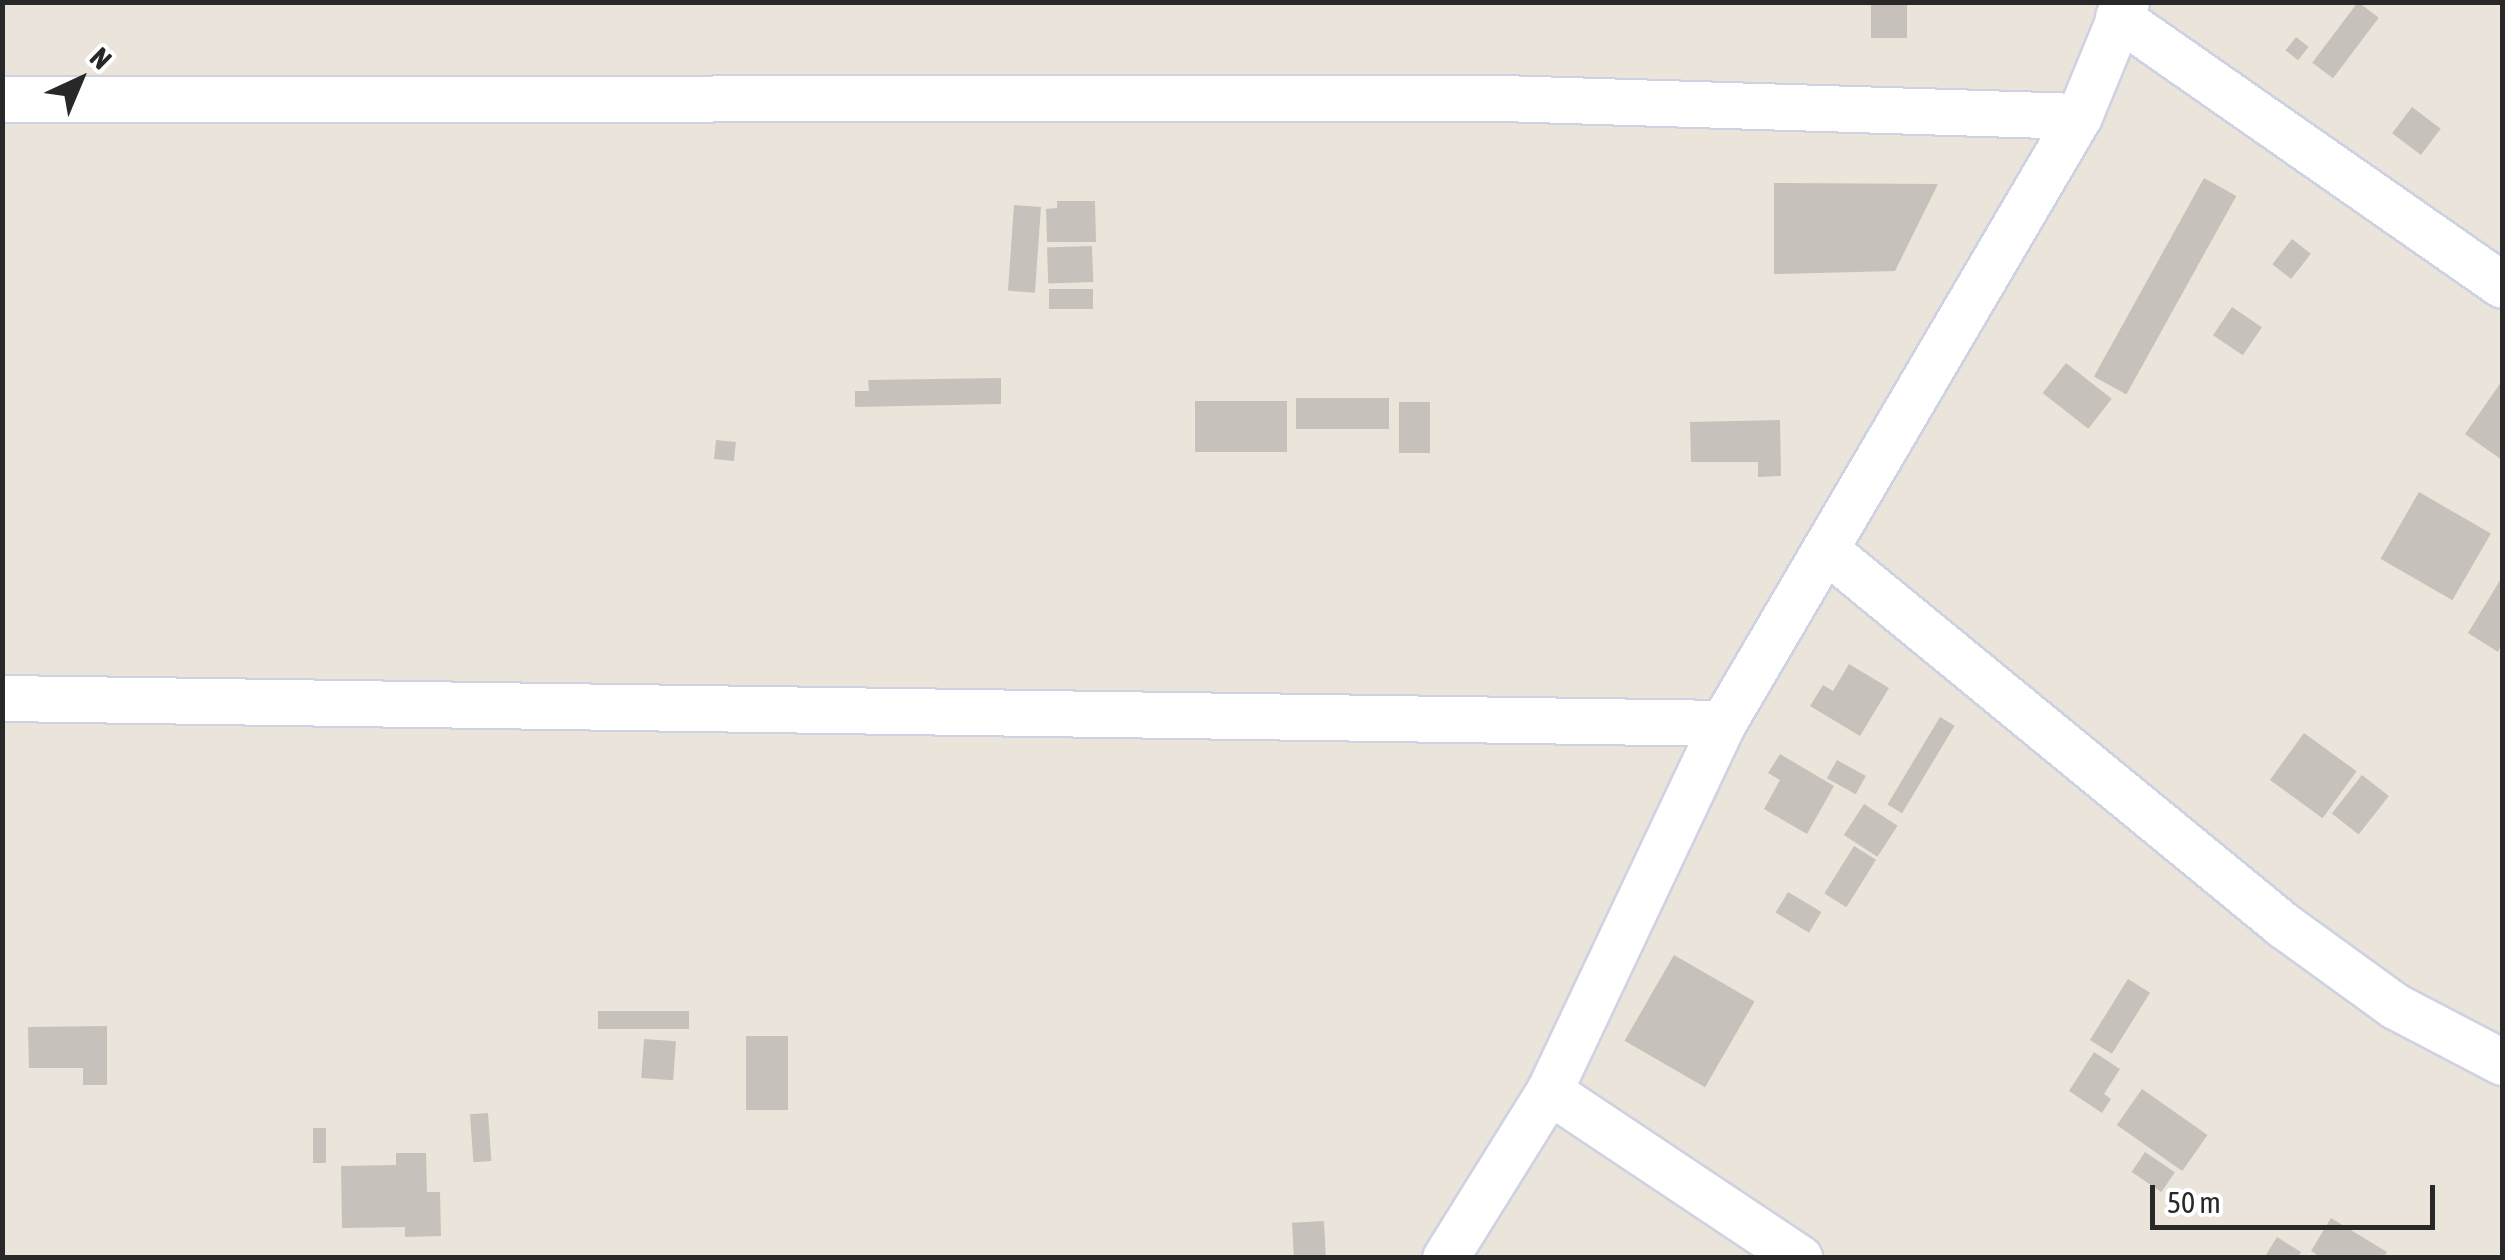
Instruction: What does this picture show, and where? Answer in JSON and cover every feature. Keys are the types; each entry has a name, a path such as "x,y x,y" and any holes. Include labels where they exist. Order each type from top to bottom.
{"street":[{"path":"1445,1258 1549,1091 1723,723 2079,116 2122,10 2502,284"},
{"path":"2,99 1502,98 2079,116"},
{"path":"1825,549 2283,925 2395,1006 2502,1062"},
{"path":"2,698 1723,723"},
{"path":"1549,1091 1799,1258"}],"building":[{"path":"1871,2 1907,2 1907,38 1871,38"},
{"path":"2358,2 2379,18 2333,78 2312,63"},
{"path":"2296,37 2309,47 2298,60 2286,50"},
{"path":"2412,107 2441,129 2421,155 2392,133"},
{"path":"2204,178 2236,196 2126,394 2094,377"},
{"path":"1774,183 1938,184 1895,271 1774,274"},
{"path":"1057,201 1095,201 1096,242 1047,242 1046,209 1057,208"},
{"path":"1014,205 1041,207 1035,293 1008,291"},
{"path":"2292,239 2311,254 2291,279 2272,264"},
{"path":"1092,246 1093,282 1048,284 1047,248"},
{"path":"1049,289 1093,289 1093,309 1049,309"},
{"path":"2232,307 2262,327 2243,355 2213,335"},
{"path":"2066,363 2112,399 2088,429 2043,393"},
{"path":"1001,378 1001,404 855,407 855,391 869,391 868,380"},
{"path":"2502,381 2502,460 2465,434"},
{"path":"1296,398 1389,398 1389,429 1296,429"},
{"path":"1195,401 1287,401 1287,452 1195,452"},
{"path":"1399,402 1430,402 1430,453 1399,453"},
{"path":"1780,420 1781,476 1758,477 1758,462 1691,462 1690,422"},
{"path":"716,440 736,442 734,461 714,459"},
{"path":"2419,492 2491,534 2452,600 2380,559"},
{"path":"2502,577 2502,643 2498,652 2468,633"},
{"path":"1849,664 1889,688 1860,736 1810,706 1823,685 1833,691"},
{"path":"1940,717 1955,726 1902,813 1887,804"},
{"path":"2304,733 2357,771 2322,818 2270,780"},
{"path":"1780,754 1834,786 1807,834 1764,809 1780,780 1768,773"},
{"path":"1837,760 1866,776 1856,794 1827,778"},
{"path":"2362,775 2389,796 2359,835 2332,814"},
{"path":"1864,804 1898,826 1877,857 1844,835"},
{"path":"1854,846 1876,860 1846,907 1824,893"},
{"path":"1788,892 1821,912 1809,933 1776,913"},
{"path":"1674,955 1755,1002 1705,1087 1624,1041"},
{"path":"2128,979 2150,993 2112,1054 2090,1040"},
{"path":"598,1011 689,1011 689,1029 598,1029"},
{"path":"107,1026 107,1085 83,1085 83,1068 29,1068 28,1027"},
{"path":"746,1036 788,1036 788,1110 746,1110"},
{"path":"644,1039 676,1041 673,1080 641,1078"},
{"path":"2094,1052 2120,1069 2104,1094 2111,1099 2102,1113 2069,1091"},
{"path":"2142,1089 2208,1135 2182,1171 2117,1125"},
{"path":"488,1113 491,1161 473,1162 470,1114"},
{"path":"313,1128 326,1128 326,1163 313,1163"},
{"path":"2145,1152 2175,1172 2161,1192 2132,1172"},
{"path":"396,1153 426,1153 427,1192 440,1192 441,1236 405,1237 405,1227 342,1228 341,1166 396,1165"},
{"path":"2331,1218 2387,1252 2383,1258 2322,1258 2311,1251"},
{"path":"1324,1221 1326,1258 1294,1258 1292,1223"},
{"path":"2277,1237 2301,1252 2298,1258 2264,1258"}]}
